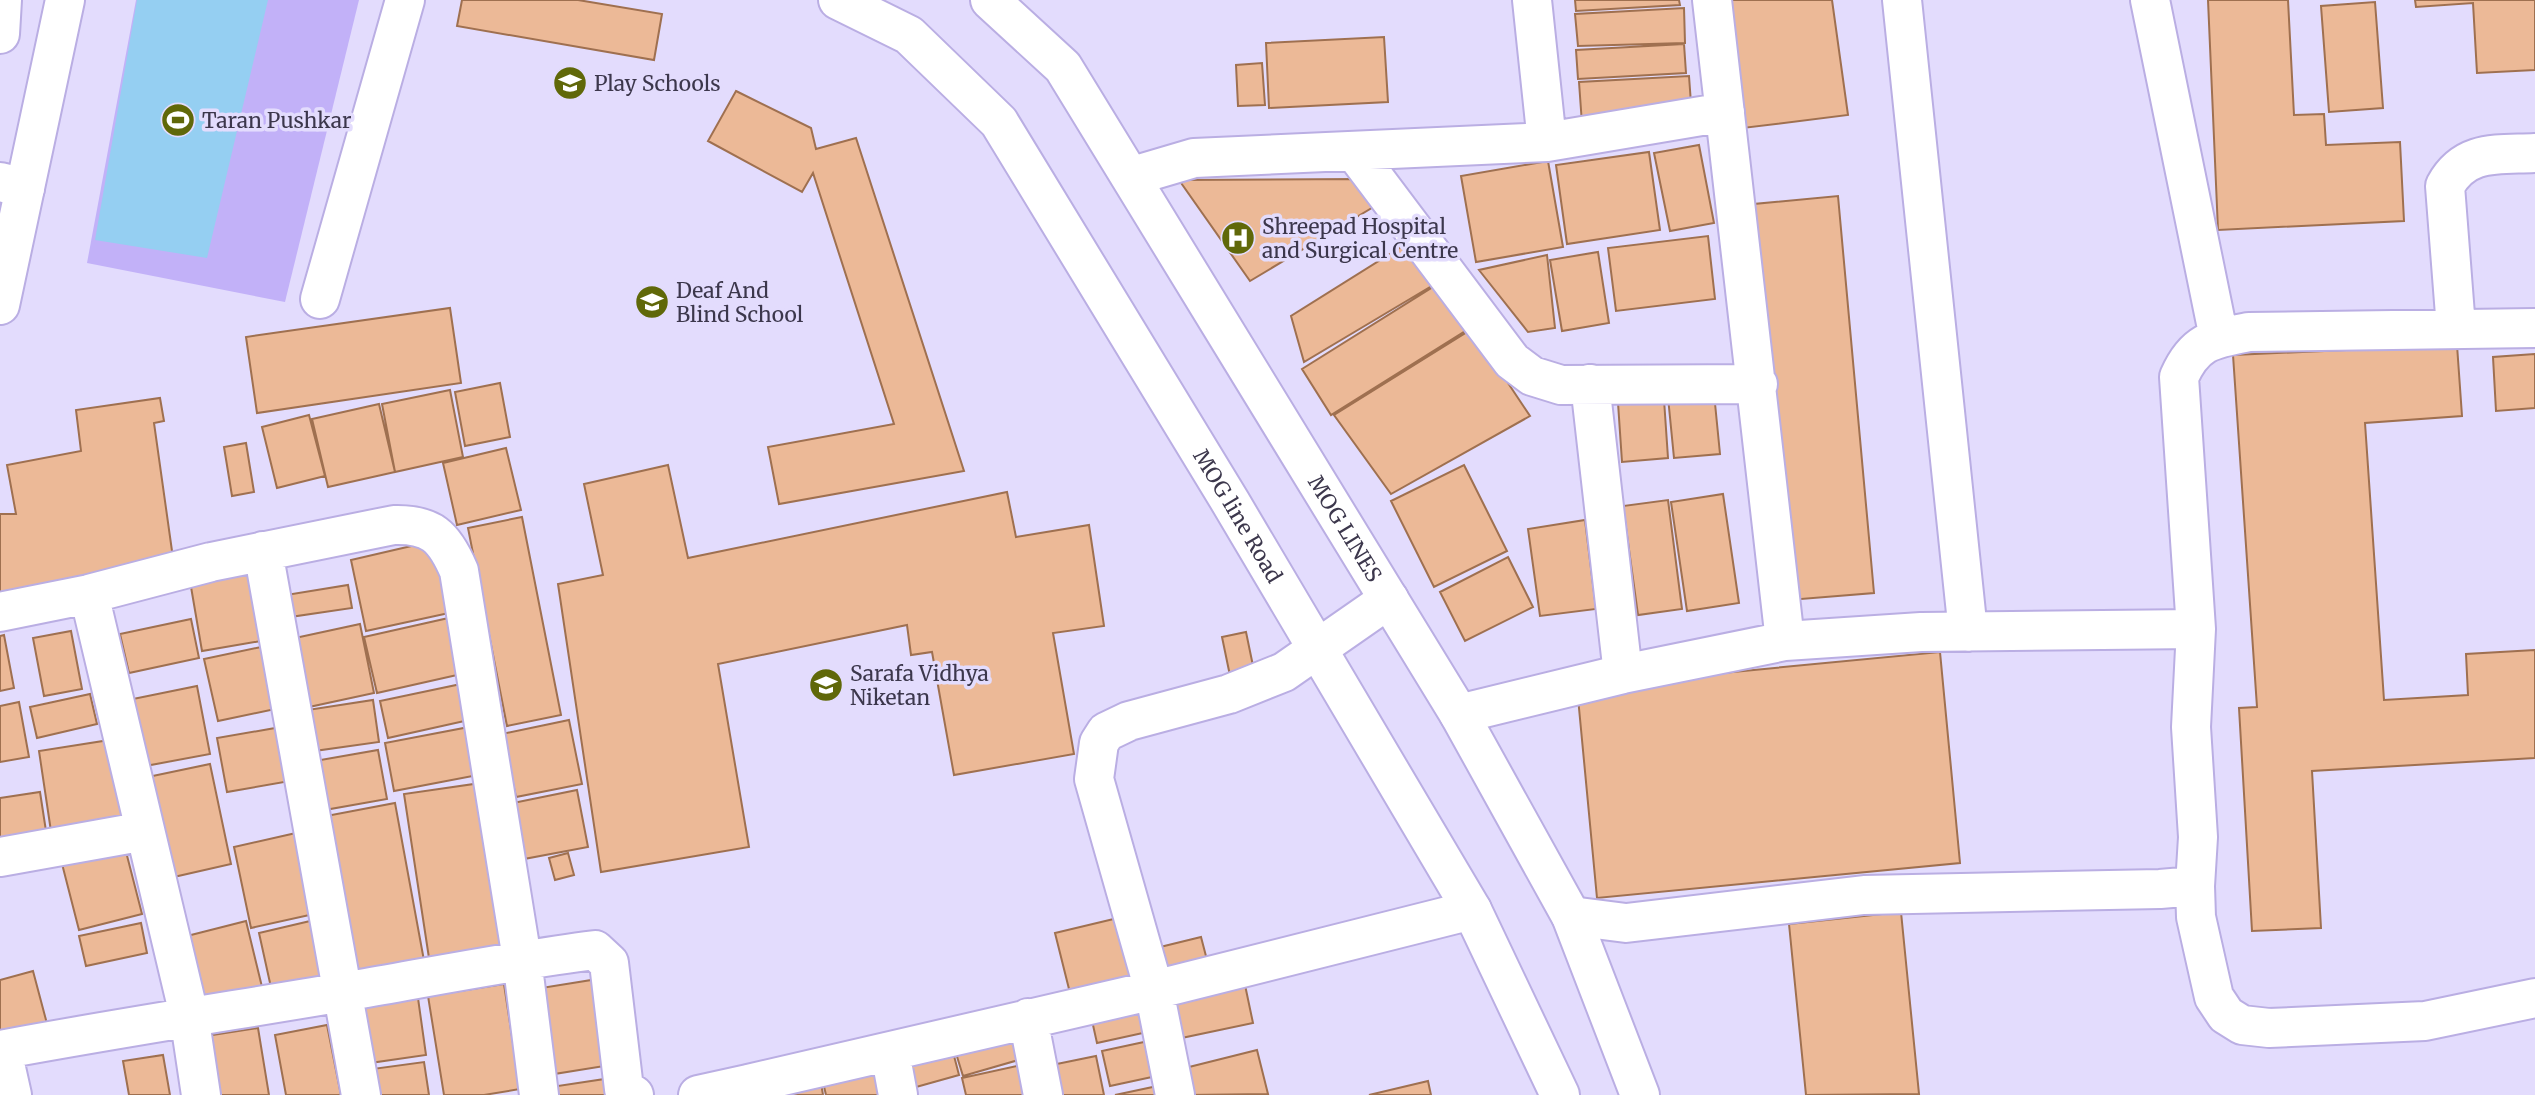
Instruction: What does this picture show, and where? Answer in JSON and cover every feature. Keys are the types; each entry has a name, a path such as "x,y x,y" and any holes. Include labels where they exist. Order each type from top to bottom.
{"street":[{"path":"0,34 2,0"},
{"path":"0,305 13,185 65,0"},
{"path":"320,299 405,0"},
{"name":"MOG line Road","path":"838,0 909,35 999,122 1472,910 1560,1095"},
{"name":"MOG LINES","path":"990,0 1063,67 1133,176 1459,714 1571,916 1640,1095"},
{"path":"1532,0 1547,142"},
{"path":"1712,0 1758,384 1785,641"},
{"path":"1902,0 1968,632"},
{"path":"2150,0 2219,338"},
{"path":"1133,176 1194,158 1547,142 1725,112"},
{"path":"1354,151 1512,361 1532,376 1561,385 1758,384"},
{"path":"2456,328 2445,186 2453,171 2468,159 2535,153"},
{"path":"2535,328 2249,332 2219,338 2190,354 2179,377 2196,629 2191,727 2198,837 2196,918 2214,997 2225,1015 2242,1025 2269,1028 2425,1021 2535,998"},
{"path":"1590,384 1623,674"},
{"path":"0,612 89,594 263,551 394,525 418,524 437,536 451,554 461,583 522,959 539,1095"},
{"path":"263,551 345,992 361,1095"},
{"path":"89,594 189,1015 201,1095"},
{"path":"1175,1095 1154,990 1094,779 1099,743 1106,732 1129,721 1264,681 1284,672 1316,647 1389,599"},
{"path":"1459,714 1623,674 1785,641 1968,632 2196,629"},
{"path":"0,857 145,831"},
{"path":"1571,916 1626,923 1864,895 2160,890 2195,886"},
{"path":"698,1095 749,1089 1472,910"},
{"path":"12,1095 1,1050 189,1015 345,992 522,959 595,950 609,963 624,1089 634,1095"},
{"path":"1028,1018 1043,1095"},
{"path":"890,1052 898,1095"}],"shaded area":[{"path":"136,0 359,0 285,302 87,263"}],"water":[{"name":"Taran Pushkar","path":"137,0 268,0 207,258 95,240"}],"building":[{"path":"462,0 578,0 662,14 654,60 457,26"},
{"path":"1575,0 1679,0 1680,5 1576,11"},
{"path":"1726,0 1832,0 1848,115 1743,128"},
{"path":"2208,0 2288,0 2294,115 2324,114 2326,145 2400,142 2404,221 2218,230"},
{"path":"2415,0 2535,0 2535,70 2477,73 2473,3 2416,7"},
{"path":"2375,2 2383,108 2329,112 2321,6"},
{"path":"1684,8 1685,43 1578,46 1575,14"},
{"path":"1384,37 1388,102 1269,108 1266,43"},
{"path":"1684,44 1686,73 1578,79 1576,50"},
{"path":"1262,63 1265,105 1238,106 1236,65"},
{"path":"1689,76 1692,117 1582,124 1579,82"},
{"path":"736,91 811,128 816,149 856,138 964,471 779,504 768,447 894,424 813,173 802,192 708,141"},
{"path":"1699,145 1714,223 1670,231 1654,153"},
{"path":"1649,152 1660,230 1567,244 1556,165"},
{"path":"1548,161 1563,247 1476,262 1461,176"},
{"path":"1361,179 1380,203 1250,281 1179,180"},
{"path":"1838,196 1874,593 1789,600 1754,204"},
{"path":"1708,236 1715,299 1616,311 1608,248"},
{"path":"1409,242 1435,284 1304,362 1291,316"},
{"path":"1598,252 1609,323 1562,331 1550,260"},
{"path":"1547,255 1555,328 1528,332 1479,270"},
{"path":"1441,282 1470,328 1331,415 1302,369"},
{"path":"450,308 461,383 257,413 246,337"},
{"path":"1472,329 1530,416 1391,494 1334,415"},
{"path":"2457,345 2462,416 2365,423 2384,700 2468,695 2466,654 2535,650 2535,758 2312,771 2321,928 2252,931 2239,708 2257,707 2233,355"},
{"path":"2535,354 2535,408 2496,411 2493,357"},
{"path":"500,383 510,437 465,446 455,392"},
{"path":"1713,383 1720,454 1674,458 1667,387"},
{"path":"1663,385 1668,458 1622,462 1617,388"},
{"path":"450,390 463,457 395,472 382,404"},
{"path":"160,398 164,421 154,423 173,558 0,595 0,514 16,514 7,465 81,451 76,410"},
{"path":"379,404 395,472 328,487 312,419"},
{"path":"309,415 325,476 277,488 262,427"},
{"path":"246,443 254,492 232,496 224,447"},
{"path":"506,448 521,510 457,525 443,463"},
{"path":"668,465 688,558 1007,492 1016,537 1089,525 1104,626 1053,633 1074,754 954,775 932,652 911,655 907,625 718,664 749,847 601,872 558,584 603,575 584,484"},
{"path":"1464,465 1507,551 1434,587 1391,501"},
{"path":"1723,494 1739,603 1687,611 1671,502"},
{"path":"1668,500 1682,609 1638,615 1623,506"},
{"path":"522,517 561,715 507,726 468,528"},
{"path":"1585,520 1596,609 1540,616 1528,529"},
{"path":"433,541 449,613 366,631 351,560"},
{"path":"1508,557 1533,607 1465,641 1440,592"},
{"path":"250,571 261,641 202,651 190,581"},
{"path":"348,585 352,608 290,617 286,595"},
{"path":"453,617 466,673 377,693 364,637"},
{"path":"191,619 199,658 129,673 120,634"},
{"path":"360,624 374,693 309,707 295,638"},
{"path":"71,631 82,689 44,696 33,638"},
{"path":"1246,632 1258,690 1234,695 1222,637"},
{"path":"4,635 14,688 0,691 0,636"},
{"path":"266,646 280,708 218,721 204,659"},
{"path":"1940,652 1960,863 1597,898 1577,687"},
{"path":"461,684 469,720 388,738 380,701"},
{"path":"197,686 210,754 140,767 128,700"},
{"path":"90,694 97,724 37,738 30,707"},
{"path":"373,700 379,742 307,752 301,711"},
{"path":"19,702 29,757 0,762 0,706"},
{"path":"569,720 582,784 516,797 502,734"},
{"path":"281,727 290,781 227,792 217,738"},
{"path":"469,727 478,775 394,791 385,743"},
{"path":"116,739 129,827 52,838 39,751"},
{"path":"378,750 387,799 319,811 309,762"},
{"path":"210,764 231,864 165,879 143,778"},
{"path":"481,783 505,947 429,958 404,794"},
{"path":"577,790 588,847 524,859 513,803"},
{"path":"40,792 48,844 0,852 0,798"},
{"path":"395,803 425,966 350,979 321,817"},
{"path":"296,833 314,914 251,928 234,847"},
{"path":"123,840 142,914 79,930 60,856"},
{"path":"568,853 574,875 555,880 549,858"},
{"path":"1143,912 1152,949 1201,937 1207,960 1070,993 1055,933"},
{"path":"1901,912 1919,1094 1806,1095 1789,924"},
{"path":"323,918 336,977 272,992 259,933"},
{"path":"246,921 263,991 204,1006 187,936"},
{"path":"141,923 147,953 86,966 79,936"},
{"path":"33,971 50,1035 0,1048 0,980"},
{"path":"604,978 617,1064 548,1075 535,989"},
{"path":"504,984 520,1089 484,1095 444,1095 428,996"},
{"path":"1245,985 1253,1023 1172,1040 1164,1001"},
{"path":"417,991 426,1055 363,1064 354,1000"},
{"path":"1146,1003 1152,1031 1097,1043 1091,1016"},
{"path":"327,1025 341,1095 286,1095 275,1035"},
{"path":"258,1028 269,1095 215,1095 206,1036"},
{"path":"1014,1034 1022,1059 963,1076 955,1050"},
{"path":"1158,1039 1166,1074 1110,1086 1102,1051"},
{"path":"1257,1050 1268,1094 1187,1095 1181,1069"},
{"path":"953,1052 959,1075 909,1089 903,1065"},
{"path":"163,1055 170,1095 129,1095 123,1061"},
{"path":"1096,1056 1104,1095 1048,1095 1042,1067"},
{"path":"424,1062 429,1095 368,1095 365,1070"},
{"path":"1026,1064 1033,1095 966,1095 962,1078"},
{"path":"881,1068 888,1095 826,1095 823,1082"},
{"path":"618,1077 621,1095 552,1095 551,1087"},
{"path":"1428,1081 1431,1095 1369,1095"},
{"path":"821,1083 823,1095 766,1095"},
{"path":"1167,1084 1170,1095 1115,1095"}],"place":[{"name":"Play Schools","path":"570,83"},
{"name":"Taran Pushkar","path":"178,120"},
{"name":"Shreepad Hospital and Surgical Centre","path":"1238,238"},
{"name":"Deaf And Blind School","path":"652,302"},
{"name":"Sarafa Vidhya Niketan","path":"826,685"}]}
